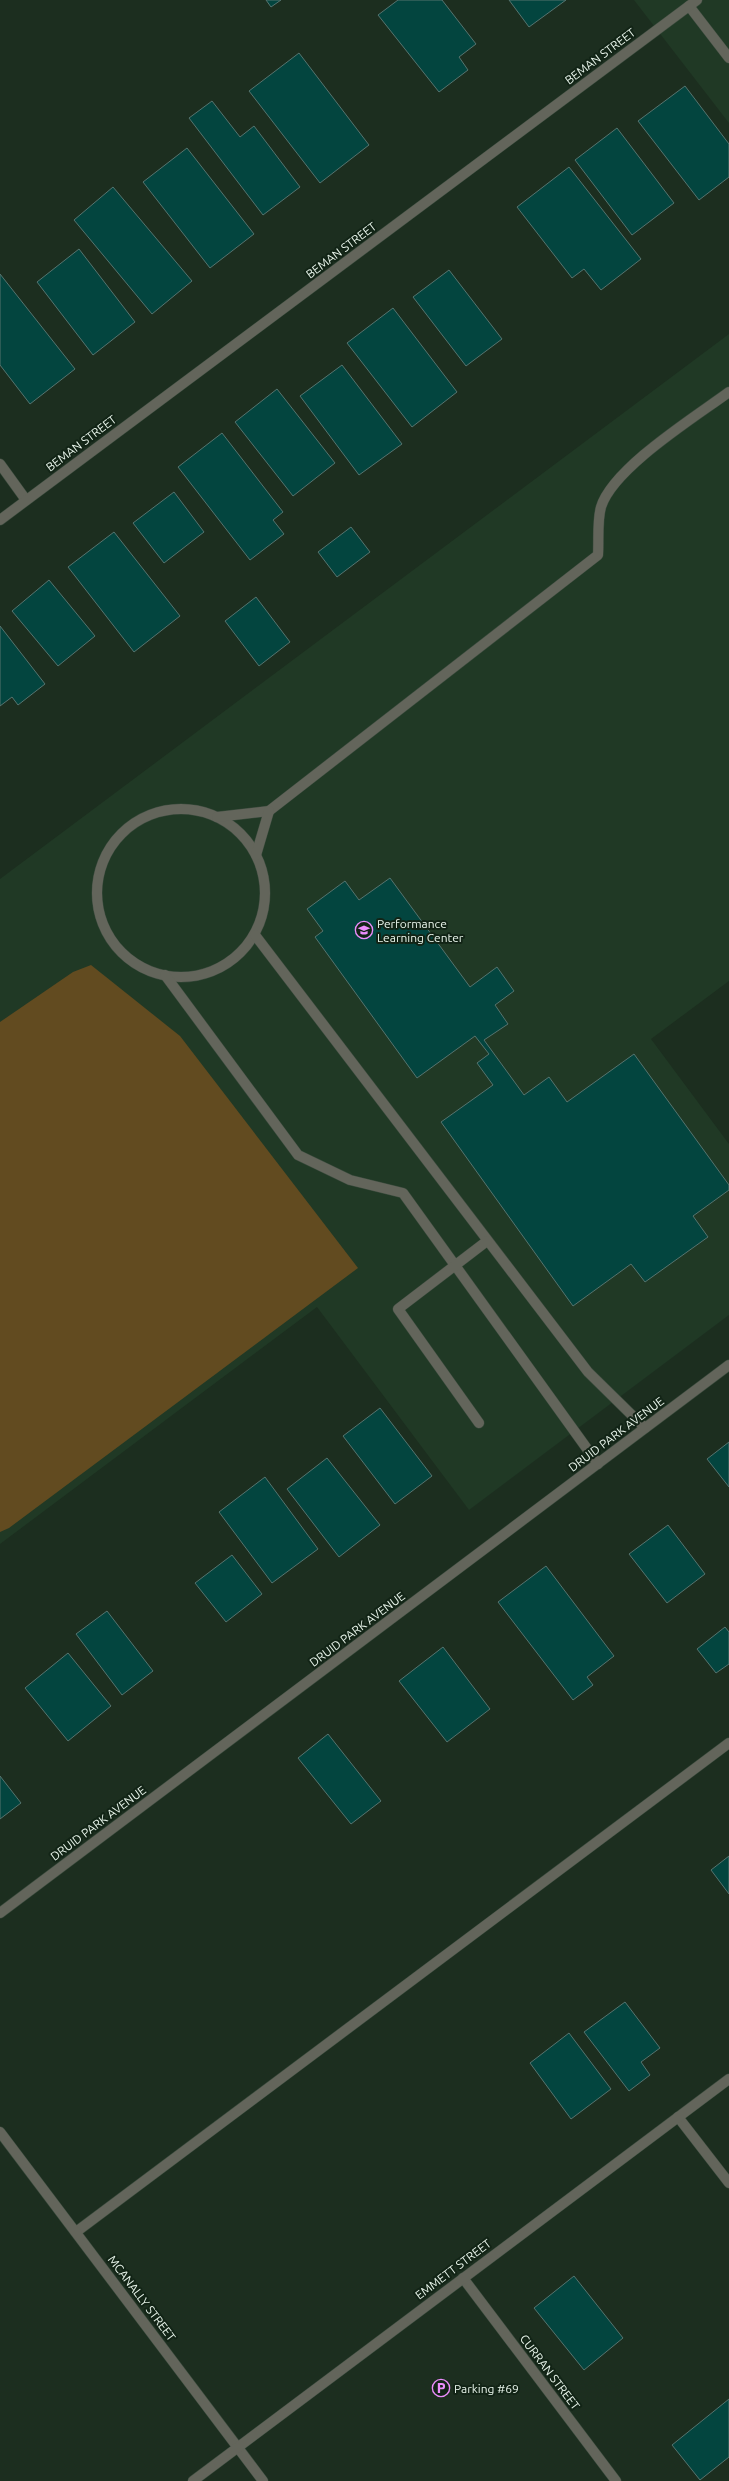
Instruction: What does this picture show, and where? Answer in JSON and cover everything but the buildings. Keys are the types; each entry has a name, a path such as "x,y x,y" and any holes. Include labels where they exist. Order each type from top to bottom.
{"street":[{"path":"693,3 729,58"},
{"name":"BEMAN STREET","path":"0,520 693,3"},
{"path":"217,817 269,811 598,555 601,507 614,482 629,466 729,392"},
{"path":"0,464 26,500"},
{"path":"190,809 217,817 240,832 256,855 265,881 265,909 255,935 238,957 214,971 187,977 165,975 134,963 114,944 101,919 97,892 102,864 116,840 136,821 162,811 190,809"},
{"path":"256,855 269,811"},
{"path":"255,935 588,1372 645,1428"},
{"path":"165,975 298,1155 350,1180 403,1193 598,1464"},
{"path":"479,1423 398,1309 487,1241"},
{"name":"DRUID PARK AVENUE","path":"0,1913 729,1365"},
{"path":"76,2232 729,1743"},
{"name":"EMMETT STREET","path":"193,2481 729,2079"},
{"path":"678,2116 729,2183"},
{"name":"MCANALLY STREET","path":"0,2132 239,2447 263,2481"},
{"name":"CURRAN STREET","path":"463,2278 616,2481"}],"shaded area":[{"path":"634,0 729,0 729,123"},
{"name":"Performance Learning Center","path":"729,334 729,981 651,1039 729,1144 729,1315 469,1510 317,1307 0,1544 0,879"},
{"path":"91,965 180,1036 358,1268 9,1528 0,1532 0,1022 73,972"}],"place":[{"name":"Performance Learning Center","path":"364,930"},
{"name":"Parking #69","path":"441,2388"}]}
